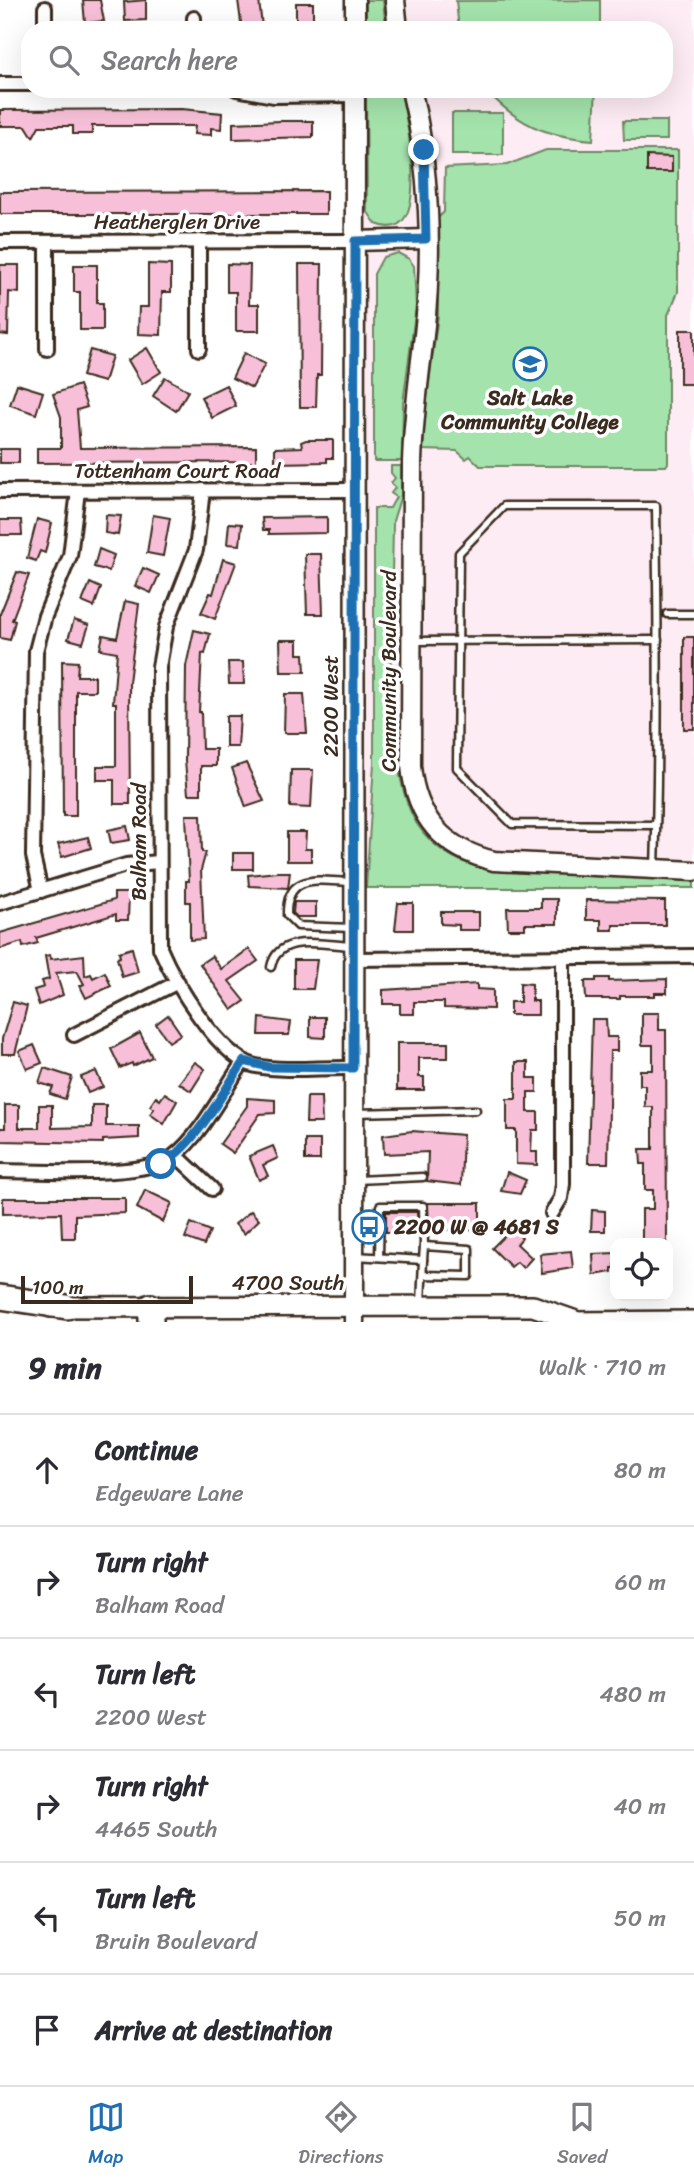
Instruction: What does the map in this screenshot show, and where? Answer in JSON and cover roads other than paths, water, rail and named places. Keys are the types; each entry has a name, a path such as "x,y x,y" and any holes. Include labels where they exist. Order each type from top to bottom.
{"highway":[{"path":"0,1297 67,1307"}],"main road":[{"name":"4700 South","path":"0,1307 67,1307 151,1314 354,1314 421,1307 533,1306 571,1321 694,1321"}],"street":[{"path":"355,0 355,21"},
{"path":"395,0 397,21"},
{"path":"45,9 45,21"},
{"path":"0,84 21,84"},
{"name":"2200 West","path":"354,1314 355,98"},
{"name":"Community Boulevard","path":"413,98 424,150 427,301 412,433 410,641 412,779 423,814 445,840 474,856 495,861 694,871"},
{"path":"355,241 426,239"},
{"path":"199,241 199,349"},
{"name":"Heatherglen Drive","path":"0,242 355,241"},
{"path":"47,242 47,349"},
{"name":"Balham Road","path":"203,490 196,550 166,627 161,651 158,862 160,948 178,982 216,1037 244,1061"},
{"name":"Tottenham Court Road","path":"0,491 354,490"},
{"path":"41,891 33,856 36,651 45,617 70,556 78,491"},
{"path":"0,903 126,865 158,862"},
{"path":"353,944 563,957 694,956"},
{"path":"552,1213 561,1198 563,1184 563,957"},
{"path":"74,1035 178,982"},
{"path":"0,1171 145,1169 177,1155 244,1061 269,1067 353,1068"},
{"path":"177,1155 212,1189"}],"lane":[{"path":"655,871 656,825 658,640 656,506 504,506 459,553 456,641 457,768 512,824 656,825"},
{"path":"667,614 694,614"},
{"path":"410,641 658,640"},
{"path":"353,882 307,882 294,887 287,898 287,915 298,926 353,944"},
{"path":"271,967 273,957 282,947 294,943 353,944"},
{"path":"353,1113 476,1110"},
{"path":"354,1180 423,1177"},
{"path":"379,1257 380,1206 423,1206 421,1307"},
{"path":"422,1275 469,1276 469,1249 424,1246"},
{"path":"353,1256 423,1260"}],"place":[{"name":"Salt Lake Community College","path":"530,364"},
{"name":"2200 W @ 4681 S","path":"369,1227"}]}
